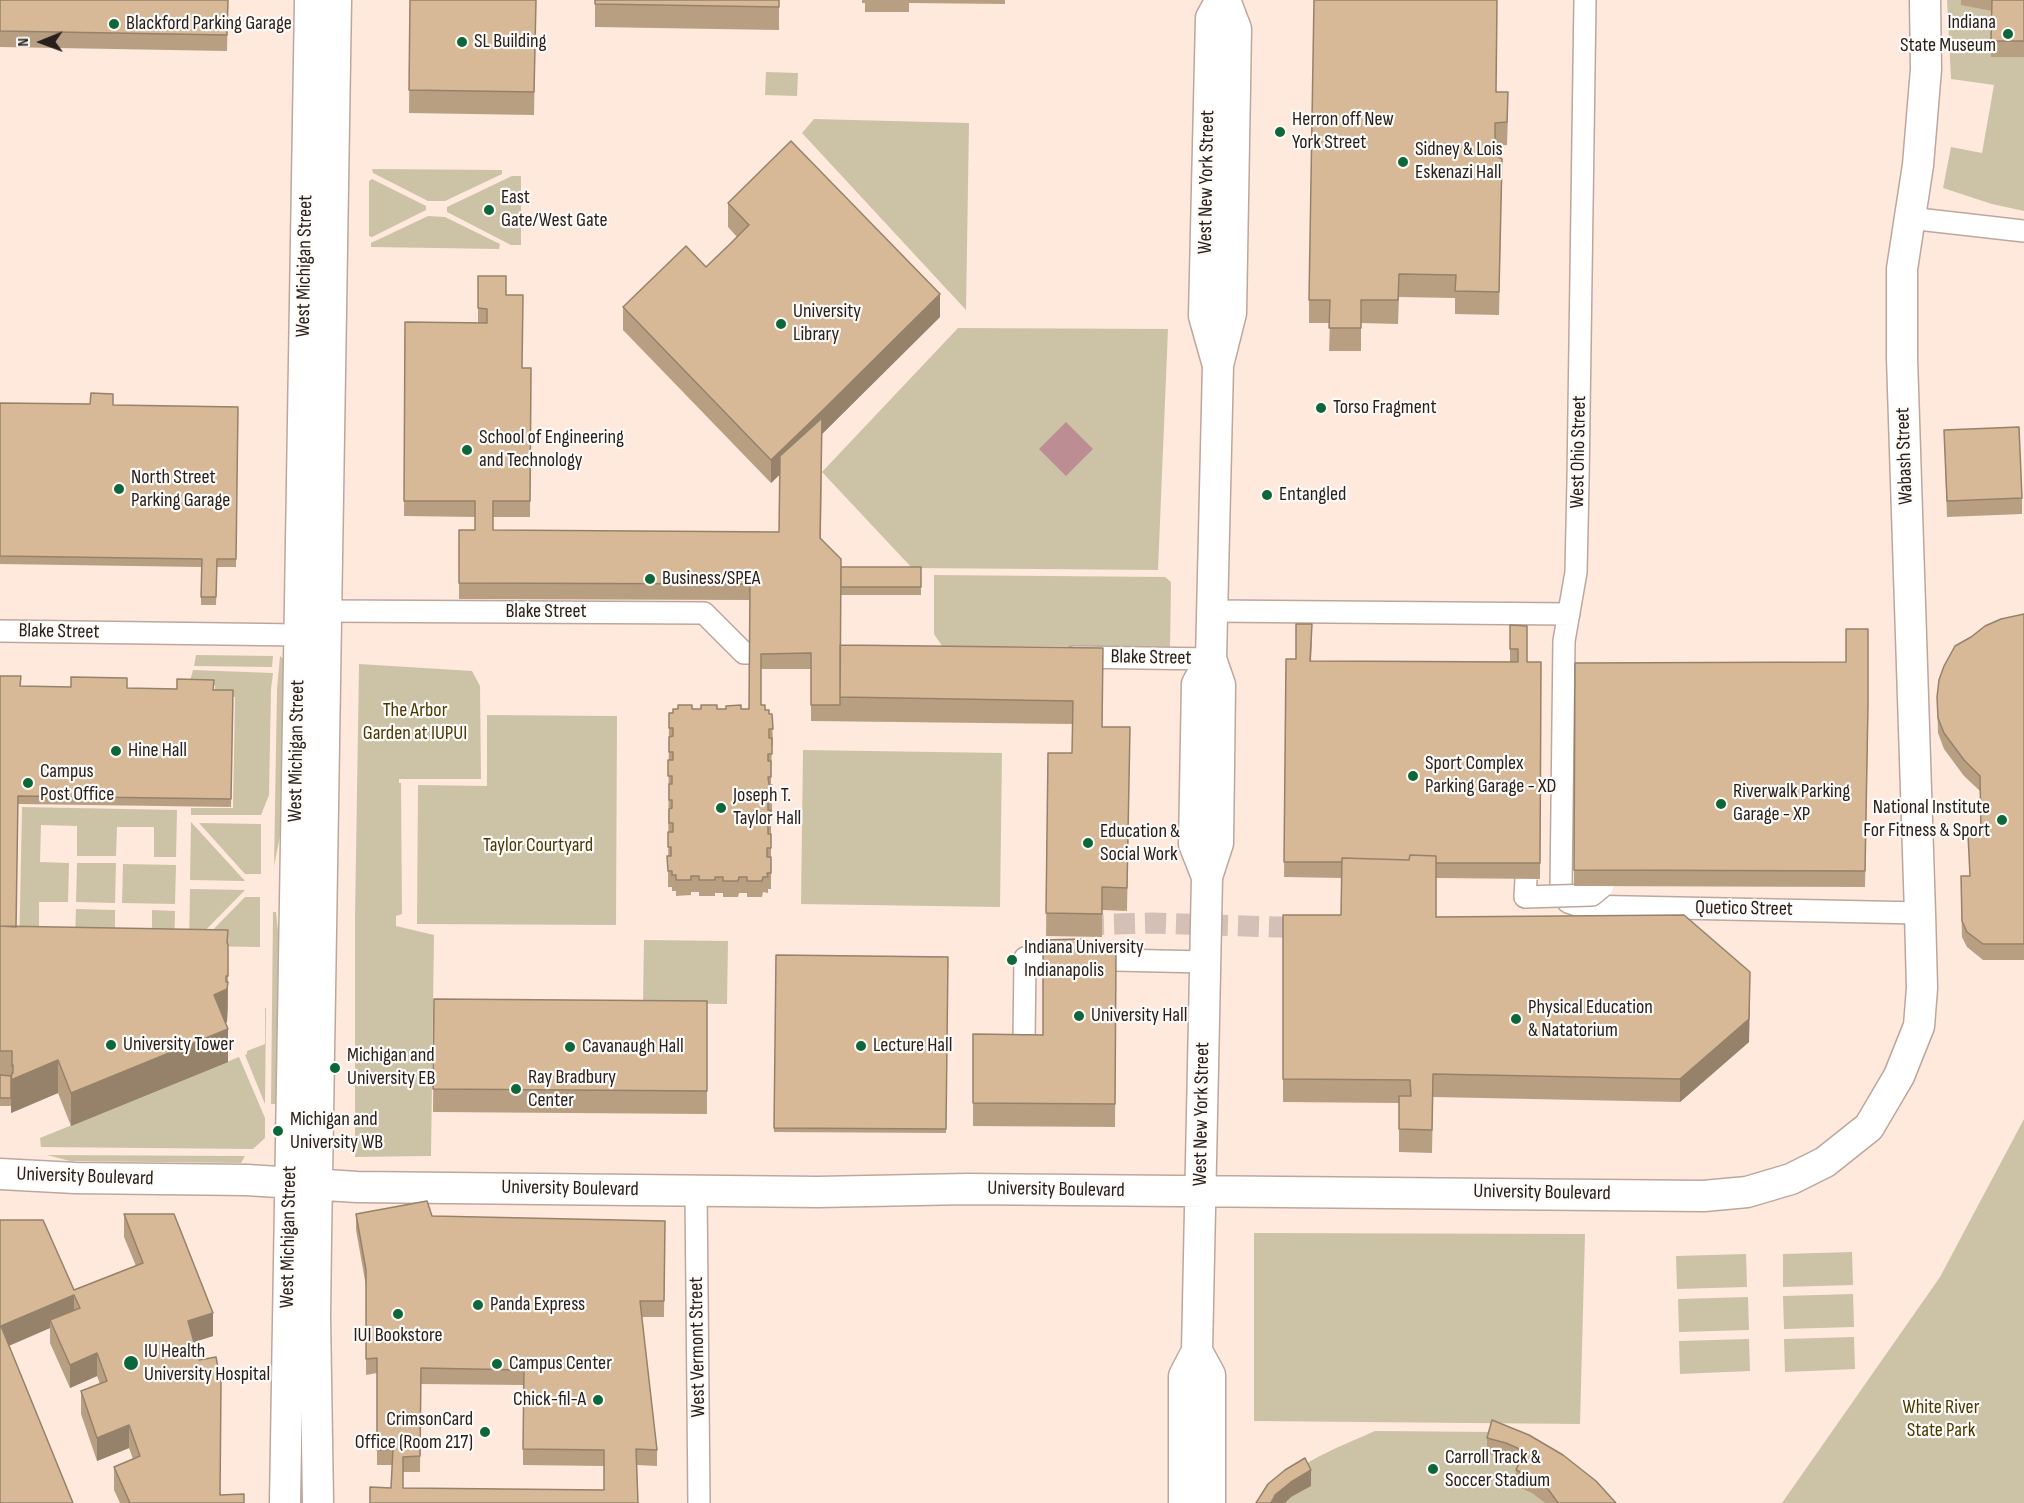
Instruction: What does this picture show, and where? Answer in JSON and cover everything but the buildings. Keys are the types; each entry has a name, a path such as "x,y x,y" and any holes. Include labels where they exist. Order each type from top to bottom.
{"main road":[{"name":"West Michigan Street","path":"310,0 299,635 303,1184 315,1316 318,1503"},
{"name":"West Michigan Street","path":"285,1503 303,1184 325,611 336,0"},
{"name":"West New York Street","path":"1184,1503 1184,1377 1197,1351 1207,877 1218,843 1220,685 1211,659 1218,365 1204,316 1211,18 1223,0"},
{"name":"Wabash Street","path":"1920,913 1902,369 1902,269 1918,165 1926,69 1925,0"},
{"name":"University Boulevard","path":"0,1174 64,1178 247,1180 357,1187 818,1192 967,1189 1704,1196 1748,1192 1791,1179 1825,1161 1869,1127 1899,1076 1918,1026 1922,988 1920,913"},
{"name":"West New York Street","path":"1197,1351 1210,1375 1210,1503"}],"street":[{"name":"West Ohio Street","path":"1568,902 1561,890 1564,641 1576,572 1585,0"},
{"path":"1909,218 2024,231"},
{"name":"Blake Street","path":"325,611 704,613 744,653 750,653"},
{"path":"1212,611 1569,614"},
{"name":"Blake Street","path":"0,631 299,635"},
{"name":"Blake Street","path":"1051,657 1211,659"},
{"path":"1526,879 1526,897 1592,895 1603,886"},
{"name":"Quetico Street","path":"1568,902 1580,906 1920,913"},
{"path":"1024,1042 1025,958 1205,962"},
{"name":"West Vermont Street","path":"696,1190 699,1503"}],"green space":[{"path":"1947,0 2024,0 2024,211 1992,204 1943,188 1951,147 1982,153 1994,85 1951,79"},
{"path":"766,72 798,73 797,96 765,95"},
{"path":"814,119 969,123 966,310 802,133"},
{"path":"372,169 502,170 502,174 445,201 428,201 373,173"},
{"path":"512,176 521,176 521,245 511,245 447,212 447,207"},
{"path":"372,179 426,206 426,210 372,237 369,236 369,181"},
{"path":"428,216 445,217 500,244 499,249 371,247 371,243"},
{"path":"958,328 1168,329 1158,570 912,568 822,472"},
{"path":"934,575 1165,577 1171,582 1170,647 942,646 934,634"},
{"path":"196,655 273,656 272,667 194,666"},
{"path":"280,656 285,660 285,811 274,866 277,689"},
{"name":"The Arbor Garden at IUPUI","path":"359,664 472,671 480,686 481,779 399,779 401,783 402,914 396,916 396,926 434,935 431,1156 355,1157 355,918"},
{"path":"193,670 273,673 269,795 261,815 191,815 191,808 233,808 235,697 215,696 215,685 189,685"},
{"name":"Taylor Courtyard","path":"487,715 617,716 616,925 417,924 418,785 487,786"},
{"path":"803,750 1002,753 1000,907 801,904"},
{"path":"22,807 177,810 176,857 154,857 154,827 117,827 116,856 77,856 77,826 41,825 40,862 69,863 68,902 39,902 39,938 75,939 76,909 115,910 115,940 152,940 152,910 175,911 174,960 19,957"},
{"path":"191,822 245,881 190,880"},
{"path":"199,823 261,824 261,874 245,874"},
{"path":"77,863 116,863 115,903 76,902"},
{"path":"123,864 176,865 175,904 122,903"},
{"path":"190,889 245,890 189,947"},
{"path":"245,897 260,897 260,947 197,946"},
{"path":"273,912 276,912 279,940 280,1104 271,1104"},
{"path":"644,940 728,941 727,1004 643,1003"},
{"path":"266,1008 265,1104 245,1055 247,1051 265,1044"},
{"path":"239,1057 265,1118 265,1138 253,1149 41,1147 40,1138"},
{"name":"White River State Park","path":"2024,1119 2024,1503 1782,1503 1940,1277"},
{"path":"47,1155 245,1156 241,1163 70,1161"},
{"path":"1254,1233 1585,1234 1580,1424 1254,1421"},
{"path":"1852,1252 1853,1285 1783,1287 1783,1254"},
{"path":"1746,1254 1747,1287 1677,1289 1676,1256"},
{"path":"1853,1294 1854,1327 1784,1329 1783,1296"},
{"path":"1748,1297 1749,1330 1679,1332 1678,1299"},
{"path":"1854,1337 1855,1369 1785,1372 1784,1339"},
{"path":"1749,1339 1750,1371 1680,1374 1679,1341"},
{"name":"Carroll Track & Soccer Stadium","path":"1375,1431 1493,1432 1604,1503 1261,1503 1284,1480 1305,1465"}],"shaded area":[{"path":"1066,422 1093,449 1066,476 1039,449"}],"tunnel":[{"path":"1083,925 1152,923 1310,928"}],"place":[{"name":"Blackford Parking Garage","path":"114,24"},
{"name":"Indiana State Museum","path":"2008,34"},
{"name":"SL Building","path":"462,42"},
{"name":"Herron off New York Street","path":"1280,132"},
{"name":"Sidney & Lois Eskenazi Hall","path":"1403,162"},
{"name":"East Gate/West Gate","path":"489,210"},
{"name":"University Library","path":"781,324"},
{"name":"Torso Fragment","path":"1321,408"},
{"name":"School of Engineering and Technology","path":"467,450"},
{"name":"North Street Parking Garage","path":"119,489"},
{"name":"Entangled","path":"1267,495"},
{"name":"Business/SPEA","path":"650,579"},
{"name":"Hine Hall","path":"116,751"},
{"name":"Sport Complex Parking Garage - XD","path":"1413,776"},
{"name":"Campus Post Office","path":"28,783"},
{"name":"Riverwalk Parking Garage - XP","path":"1721,804"},
{"name":"Joseph T. Taylor Hall","path":"721,808"},
{"name":"National Institute For Fitness & Sport","path":"2002,820"},
{"name":"Education & Social Work","path":"1088,843"},
{"name":"Indiana University Indianapolis","path":"1012,960"},
{"name":"University Hall","path":"1079,1016"},
{"name":"Physical Education & Natatorium","path":"1516,1019"},
{"name":"University Tower","path":"111,1045"},
{"name":"Lecture Hall","path":"861,1046"},
{"name":"Cavanaugh Hall","path":"570,1047"},
{"name":"Michigan and University EB","path":"335,1068"},
{"name":"Ray Bradbury Center","path":"516,1089"},
{"name":"Michigan and University WB","path":"278,1131"},
{"name":"Panda Express","path":"478,1305"},
{"name":"IUI Bookstore","path":"398,1314"},
{"name":"IU Health University Hospital","path":"131,1363"},
{"name":"Campus Center","path":"497,1364"},
{"name":"Chick-fil-A","path":"598,1400"},
{"name":"CrimsonCard Office (Room 217)","path":"485,1432"},
{"name":"Carroll Track & Soccer Stadium","path":"1433,1469"}]}
